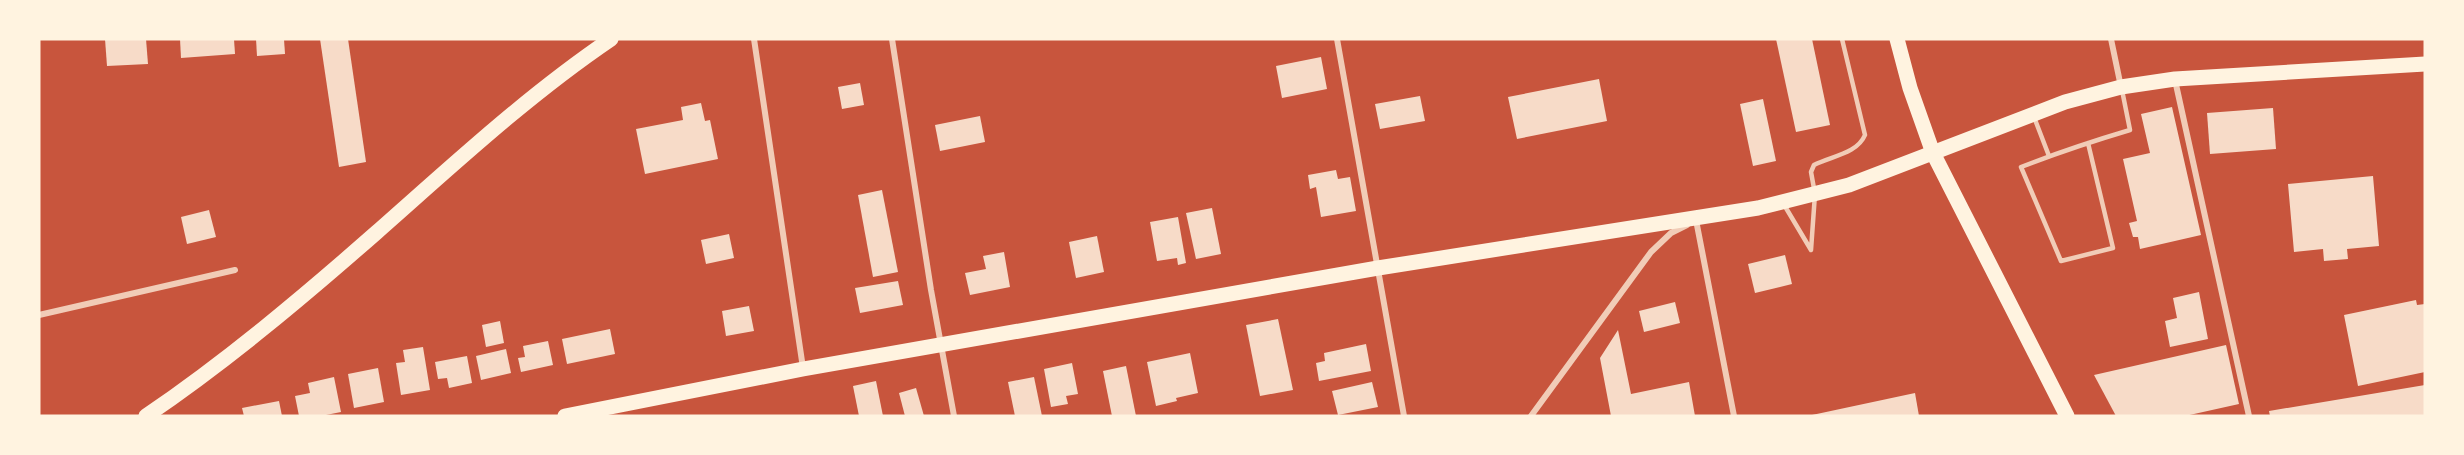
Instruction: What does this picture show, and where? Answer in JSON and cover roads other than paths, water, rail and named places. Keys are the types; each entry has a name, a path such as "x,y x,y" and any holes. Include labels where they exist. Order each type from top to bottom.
{"main road":[{"path":"146,416 269,324 510,114 611,39"},
{"path":"1897,39 1910,88 1934,153 2067,416"},
{"path":"565,416 941,344 1378,268 1696,220 1782,202 1849,185 2065,102 2121,87 2175,79 2425,64"}],"street":[{"path":"754,39 803,369"},
{"path":"892,39 931,290 954,416"},
{"path":"1337,39 1404,416"},
{"path":"2111,39 2121,87"},
{"path":"2175,79 2249,416"},
{"path":"1531,416 1651,252 1671,233 1696,220 1734,416"},
{"path":"39,315 235,270"}],"lane":[{"path":"1782,202 1811,250 1815,194 1811,172 1814,165 1862,144 1865,135 1842,39"},
{"path":"2088,142 2113,248 2061,261 2021,167 2088,142 2130,130 2121,87"},
{"path":"2033,114 2049,156"}]}
